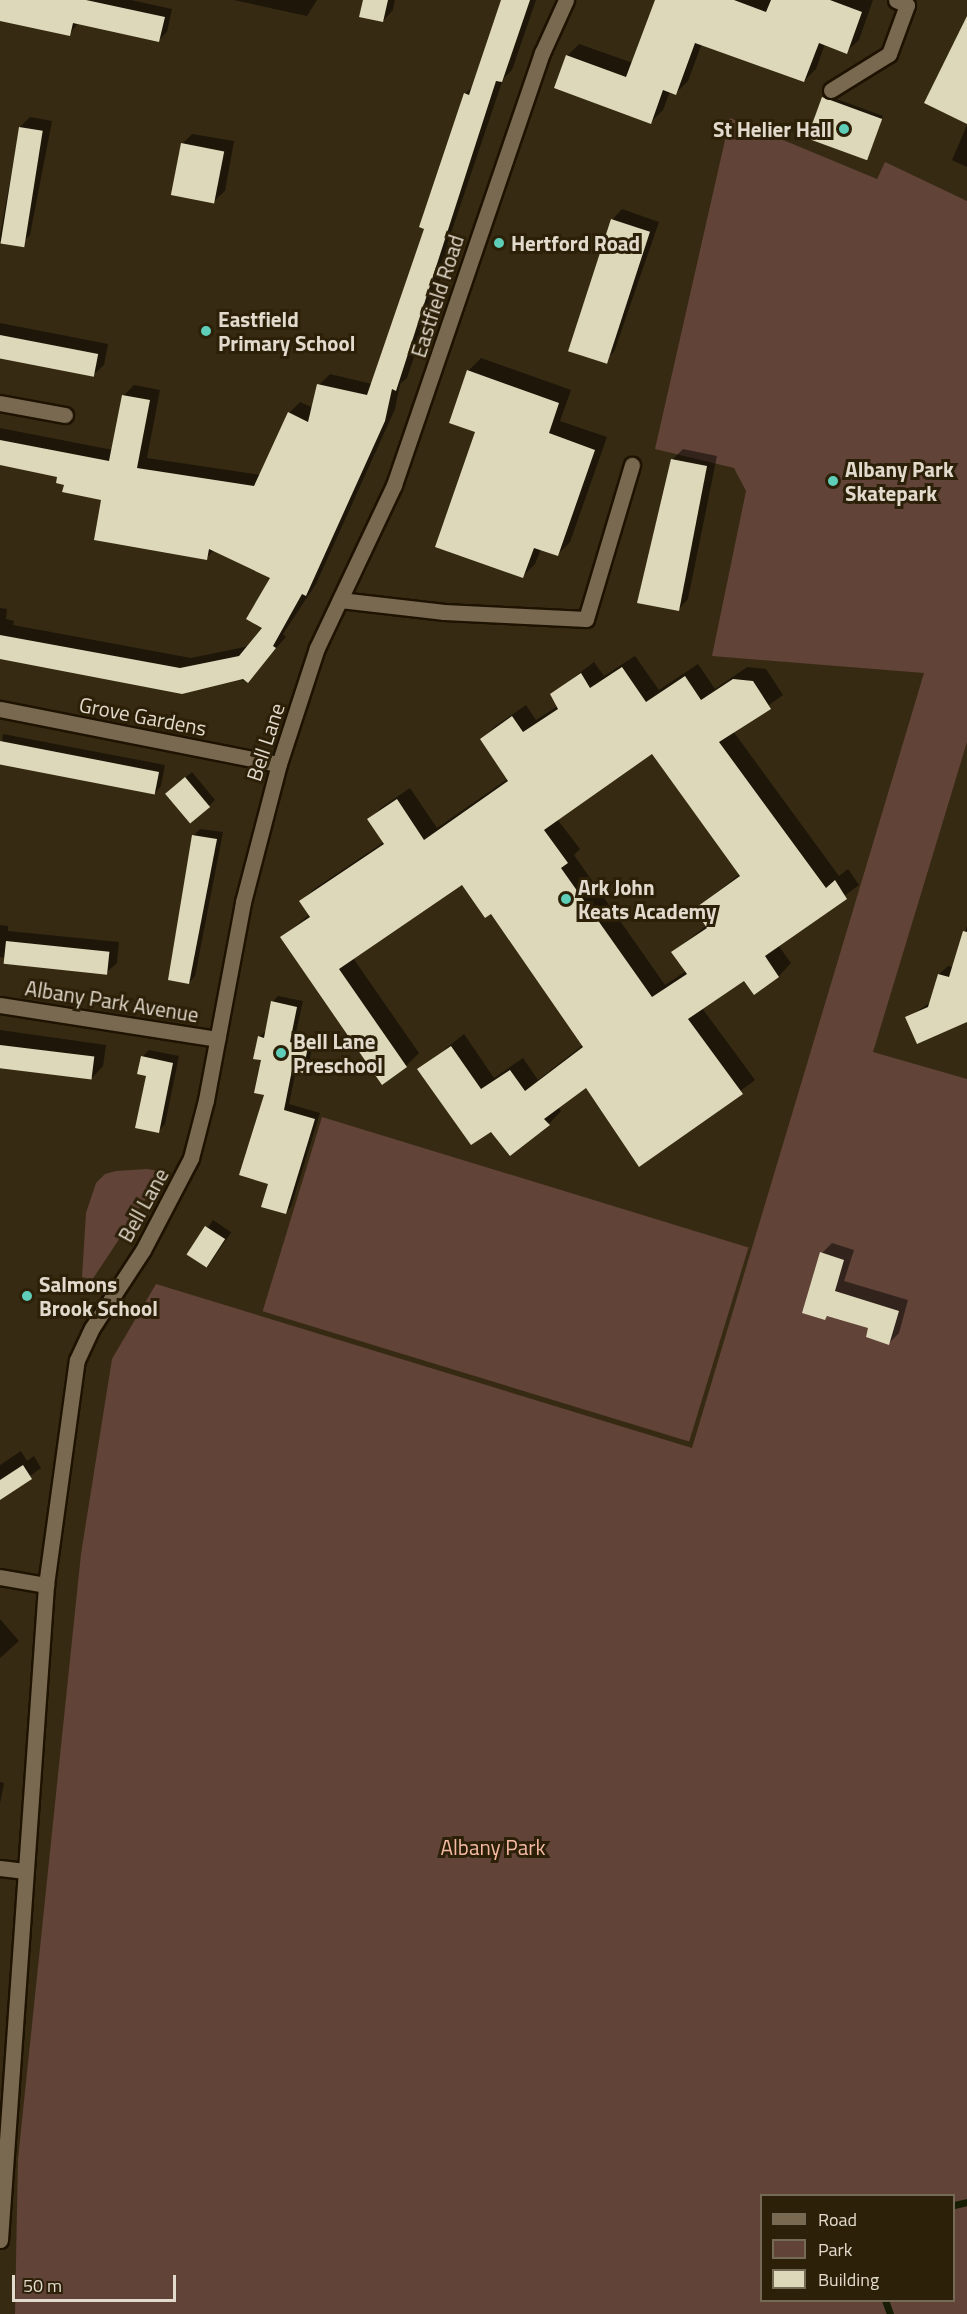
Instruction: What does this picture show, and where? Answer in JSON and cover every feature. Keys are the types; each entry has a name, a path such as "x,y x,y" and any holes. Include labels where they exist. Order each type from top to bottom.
{"street":[{"name":"Eastfield Road","path":"340,600 394,484 542,53 566,0"},
{"path":"831,90 889,54 907,5 896,0"},
{"path":"0,403 65,416"},
{"path":"340,600 444,612 585,619 632,465"},
{"name":"Bell Lane","path":"0,2240 2,2170 46,1585 77,1360 92,1328 181,1182 199,1132 245,892 279,764 317,648 340,600"},
{"name":"Grove Gardens","path":"0,709 279,764"},
{"name":"Albany Park Avenue","path":"0,1005 217,1039"},
{"path":"0,1577 46,1585"},
{"path":"0,1868 23,1872"}],"green space":[{"name":"Albany Park","path":"730,118 877,179 885,162 967,201 967,742 873,1052 967,1079 967,2314 15,2314 18,2159 81,1554 112,1359 156,1284 692,1448 924,673 712,656 746,491 734,468 655,449"},
{"path":"322,1117 749,1247 689,1442 263,1311"},
{"path":"147,1169 159,1171 157,1182 92,1280 82,1277 86,1213 96,1183 105,1174"}],"building":[{"path":"0,0 86,0 165,17 159,42 73,23 70,36 0,21"},
{"path":"363,0 388,0 383,22 359,17"},
{"path":"501,0 530,0 502,82 496,81 396,391 392,389 385,421 306,596 302,594 273,646 276,648 248,683 243,679 182,694 0,659 0,635 180,668 239,656 262,628 246,619 270,578 209,549 207,560 94,540 101,500 62,492 64,485 56,483 57,477 0,465 0,440 109,461 122,395 150,400 137,468 254,486 288,412 308,422 317,384 367,395 424,229 419,227 464,93 469,95"},
{"path":"655,0 734,0 766,12 771,0 830,0 862,12 847,54 819,43 804,82 695,43 676,95 663,90 651,124 554,88 566,55 626,77"},
{"path":"967,16 967,124 924,103"},
{"name":"St Helier Hall","path":"822,97 882,119 867,160 807,138"},
{"path":"19,127 43,131 24,247 1,244"},
{"path":"181,143 224,151 214,203 171,195"},
{"path":"611,219 650,232 607,364 568,351"},
{"path":"0,335 98,354 94,377 0,358"},
{"path":"467,370 559,403 549,433 595,450 558,556 534,548 523,578 435,547 475,432 449,423"},
{"path":"671,459 707,466 679,611 637,603"},
{"path":"622,667 646,702 685,676 701,700 733,679 753,681 771,709 719,742 826,888 835,880 847,899 765,956 779,977 754,995 744,981 688,1019 743,1094 639,1167 586,1088 544,1119 550,1125 510,1156 491,1132 471,1145 417,1069 451,1046 481,1089 510,1070 525,1091 583,1047 491,914 485,918 462,885 339,969 407,1067 382,1085 280,937 310,917 299,901 384,844 367,819 397,799 424,840 508,781 480,739 512,716 523,732 558,709 550,694 581,673 590,688","holes":["652,754 740,876 694,909 707,928 671,952 687,974 652,997 561,868 568,863 544,830"]},
{"path":"0,741 159,772 155,794 0,764"},
{"path":"185,777 210,807 190,824 165,794"},
{"path":"192,835 217,839 189,984 168,980"},
{"path":"963,931 967,932 967,1022 917,1044 905,1017 928,1007 938,974 949,977"},
{"path":"6,941 109,952 107,975 4,964"},
{"path":"271,1001 297,1007 290,1042 308,1046 303,1073 292,1070 284,1110 315,1119 286,1214 261,1207 268,1184 239,1175 264,1095 254,1093 261,1060 253,1059 258,1036 264,1038"},
{"path":"0,1045 94,1057 91,1079 0,1068"},
{"path":"141,1056 173,1063 159,1133 135,1128 146,1076 137,1074"},
{"path":"205,1226 225,1239 207,1268 186,1255"},
{"path":"820,1252 844,1260 835,1291 899,1311 889,1345 866,1337 868,1328 827,1316 825,1320 802,1313"},
{"path":"23,1465 32,1479 0,1500 0,1480"}],"waterway":[{"path":"955,2205 967,2202"},
{"path":"886,2302 890,2314"}],"place":[{"name":"St Helier Hall","path":"844,129"},
{"name":"Hertford Road","path":"499,243"},
{"name":"Eastfield Primary School","path":"206,331"},
{"name":"Albany Park Skatepark","path":"833,481"},
{"name":"Ark John Keats Academy","path":"566,899"},
{"name":"Bell Lane Preschool","path":"281,1053"},
{"name":"Salmons Brook School","path":"27,1296"}]}
